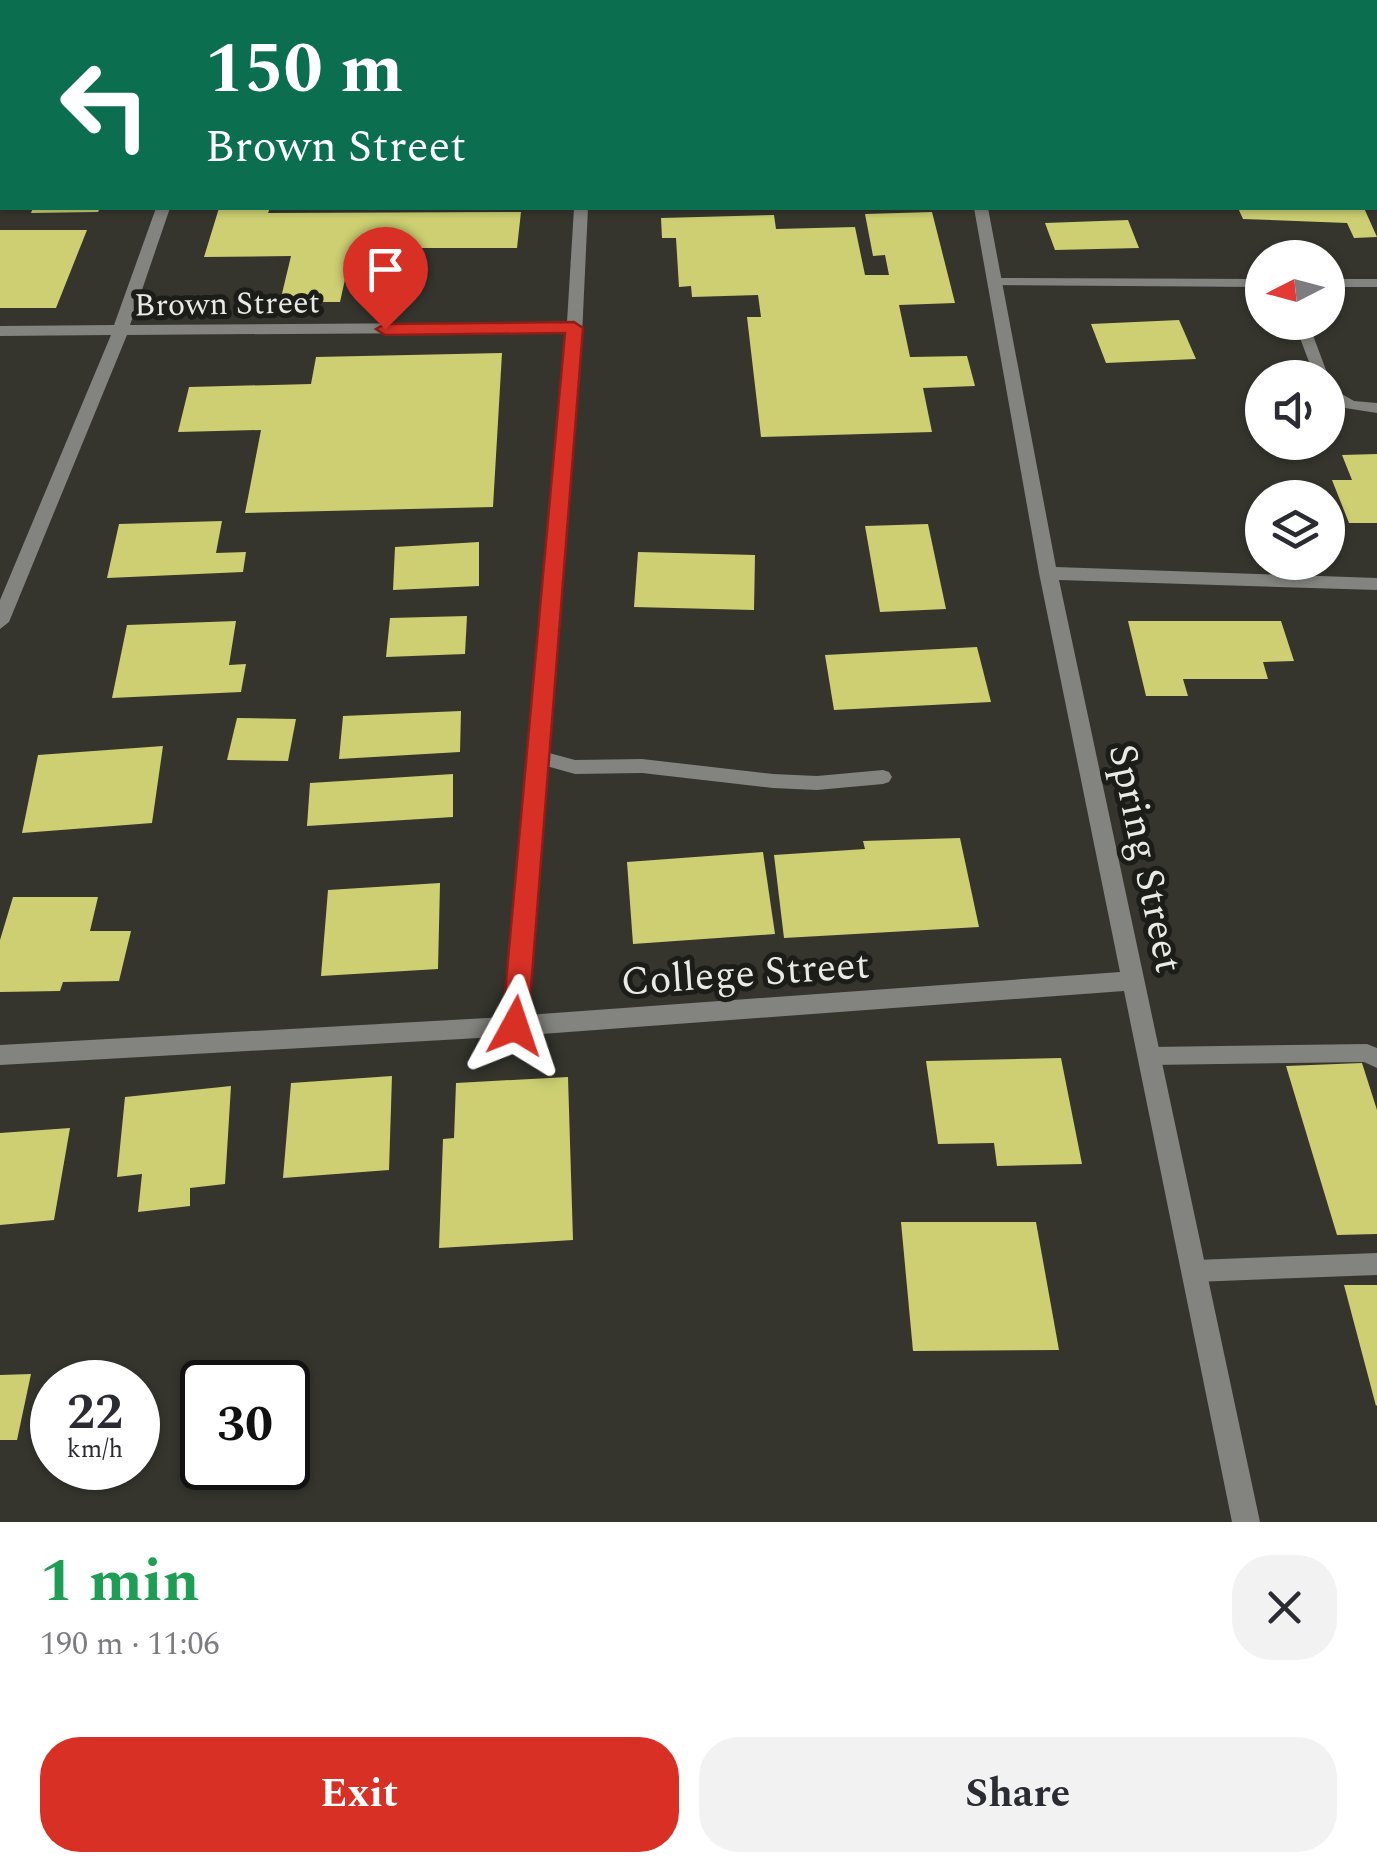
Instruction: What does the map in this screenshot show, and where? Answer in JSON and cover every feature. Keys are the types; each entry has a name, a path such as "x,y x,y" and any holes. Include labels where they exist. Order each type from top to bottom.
{"street":[{"path":"0,622 120,332 162,210"},
{"path":"515,1026 574,328 580,210"},
{"name":"Spring Street","path":"981,210 1048,573 1246,1522"},
{"name":"Brown Street","path":"0,331 574,328"},
{"path":"1048,573 1377,584"},
{"name":"College Street","path":"0,1055 515,1026 1135,981"}],"lane":[{"path":"994,282 1245,282"},
{"path":"1345,282 1377,283"},
{"path":"1345,403 1377,408"},
{"path":"538,758 575,767 642,766 773,781 817,783 882,777"},
{"path":"1150,1056 1367,1054 1377,1059"},
{"path":"1195,1271 1377,1264"}],"building":[{"path":"32,210 99,210 98,212 31,213"},
{"path":"218,210 521,212 517,248 352,248 340,302 280,302 291,256 204,257"},
{"path":"1239,210 1365,210 1377,237 1354,238 1347,223 1243,219"},
{"path":"932,212 955,303 899,305 910,357 967,356 975,386 923,388 932,432 761,437 747,317 761,317 758,295 692,297 691,286 679,287 676,238 662,238 661,218 774,215 776,229 855,227 865,275 889,275 885,255 873,256 865,214"},
{"path":"1128,220 1139,248 1055,250 1045,223"},
{"path":"0,230 87,230 56,308 0,308"},
{"path":"1179,320 1196,359 1106,363 1091,324"},
{"path":"502,353 493,507 245,513 261,430 178,432 189,387 311,384 316,357"},
{"path":"1377,454 1377,523 1349,523 1345,513 1345,480 1352,480 1345,455"},
{"path":"222,521 216,553 246,552 243,572 107,578 119,524"},
{"path":"928,524 946,609 880,612 865,526"},
{"path":"479,542 479,586 393,590 395,547"},
{"path":"638,552 755,555 754,610 634,607"},
{"path":"467,616 465,654 386,657 390,618"},
{"path":"236,621 229,665 246,664 241,692 112,698 127,625"},
{"path":"1128,621 1281,621 1294,661 1263,662 1268,679 1183,679 1188,696 1146,696"},
{"path":"977,647 991,702 834,710 825,655"},
{"path":"461,711 460,752 339,759 343,716"},
{"path":"237,718 296,719 288,761 227,760"},
{"path":"163,746 152,823 22,833 38,755"},
{"path":"453,774 453,817 307,826 310,783"},
{"path":"960,838 979,927 784,938 774,855 865,849 863,841"},
{"path":"763,852 775,934 633,944 627,862"},
{"path":"440,883 438,969 321,976 328,890"},
{"path":"13,897 98,897 90,931 131,931 119,981 63,982 60,991 0,992 0,940"},
{"path":"1061,1058 1082,1164 997,1166 994,1143 938,1144 926,1061"},
{"path":"1362,1063 1377,1110 1377,1234 1337,1235 1286,1066"},
{"path":"392,1076 389,1170 283,1178 291,1083"},
{"path":"568,1077 573,1240 439,1248 443,1139 454,1138 456,1083"},
{"path":"231,1086 225,1184 190,1188 190,1206 138,1212 142,1174 117,1177 125,1097"},
{"path":"70,1128 54,1220 0,1225 0,1133"},
{"path":"901,1222 1036,1222 1059,1350 913,1351"},
{"path":"1344,1285 1377,1285 1376,1406"},
{"path":"30,1374 17,1440 0,1440 0,1375"}],"route":[{"path":"385,329 574,328 515,1026"}]}
